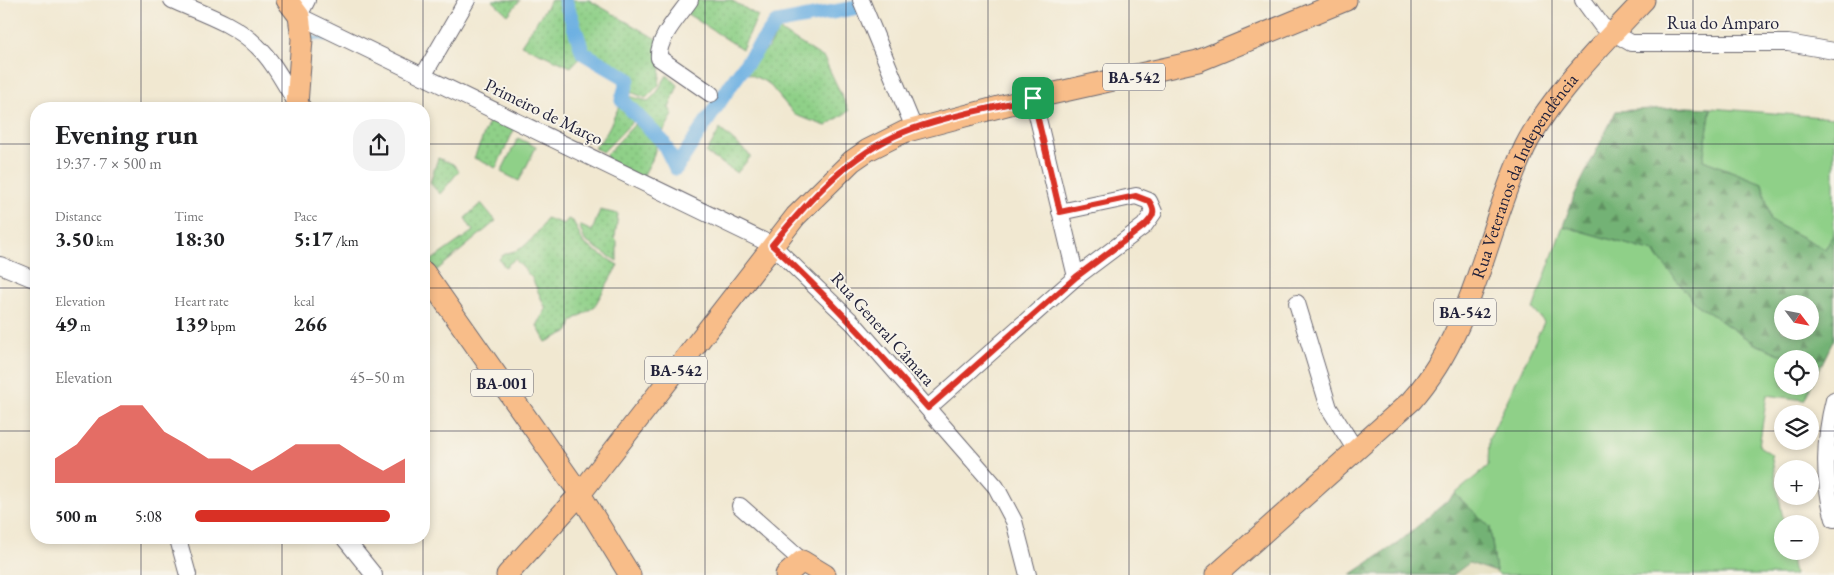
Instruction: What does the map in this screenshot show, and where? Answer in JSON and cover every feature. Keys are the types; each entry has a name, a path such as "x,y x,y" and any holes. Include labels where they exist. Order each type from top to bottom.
{"main road":[{"name":"Rua Veteranos da Independência","path":"1216,575 1411,401 1433,372 1451,342 1472,296 1507,191 1526,147 1555,101 1644,0"},
{"name":"BA-542","path":"580,494 772,245 815,196 852,162 884,141 914,128 1033,98 1198,61 1333,2"},
{"path":"297,102 302,39 298,5"},
{"name":"BA-001","path":"430,281 580,494 630,575"},
{"path":"507,575 580,494"},
{"path":"786,575 802,561 825,575"}],"street":[{"path":"172,0 229,25 246,36 264,53 294,102"},
{"path":"423,76 467,0"},
{"path":"690,0 663,41 659,58 711,94"},
{"path":"861,0 914,128"},
{"path":"1583,0 1597,20 1613,34"},
{"name":"Primeiro de Março","path":"298,5 423,76 772,245"},
{"name":"Rua do Amparo","path":"1613,34 1628,42 1639,44 1788,43 1834,52"},
{"path":"1033,98 1076,277"},
{"path":"928,408 1076,277 1144,226 1153,216 1154,209 1145,198 1136,196 1060,212"},
{"name":"Rua General Câmara","path":"772,245 820,289 854,324 996,487 1020,537 1028,575"},
{"path":"0,265 30,278"},
{"path":"1297,303 1329,408 1355,449"},
{"path":"1834,400 1826,452 1828,493 1834,519"},
{"path":"740,506 802,561"},
{"path":"179,544 188,575"},
{"path":"349,544 374,575"}],"shaded area":[{"path":"1469,563 1496,572 1499,575 1453,575"}],"green space":[{"path":"492,0 520,0 508,15"},
{"path":"551,0 589,0 658,40 661,67 659,85 646,98 620,88 628,78 616,68 583,54 571,67 521,45"},
{"path":"696,0 731,0 758,16 742,49 686,13"},
{"path":"779,30 824,58 849,111 826,126 795,115 768,83 743,71 769,47"},
{"path":"667,75 678,85 669,108 673,115 660,137 641,120 632,104 623,98 621,94 648,101 656,94"},
{"path":"622,100 633,108 636,118 603,152 594,148 605,136"},
{"path":"1687,107 1711,108 1703,160 1762,183 1771,221 1825,249 1834,233 1834,339 1819,370 1819,350 1774,350 1774,352 1753,343 1695,303 1654,252 1563,226 1574,196 1616,111"},
{"path":"1711,108 1834,118 1834,233 1825,249 1771,221 1762,183 1703,160"},
{"path":"492,115 515,128 496,168 474,158"},
{"path":"636,123 658,140 652,160 641,180 607,163 606,155"},
{"path":"720,129 751,156 737,173 706,153"},
{"path":"518,138 536,147 519,181 501,172"},
{"path":"438,158 453,164 459,171 440,194 430,183"},
{"path":"481,203 496,221 436,271 430,261 473,231 465,218"},
{"path":"600,210 618,214 615,237 613,237 617,241 617,261 585,241 579,225 592,231"},
{"path":"546,218 564,224 568,219 573,221 584,244 618,265 594,307 572,321 569,331 546,342 537,326 546,309 532,278 515,259 505,267 499,259 528,243 539,231"},
{"path":"1563,226 1654,252 1695,303 1753,343 1774,352 1774,395 1806,395 1804,400 1767,395 1759,446 1771,454 1774,470 1774,505 1780,505 1782,515 1774,515 1774,560 1792,560 1794,575 1499,575 1496,572 1490,527 1455,494 1488,466 1489,439 1544,322 1533,309"},
{"path":"1455,494 1490,527 1496,572 1469,563 1453,575 1350,575 1398,543"}],"waterway":[{"path":"565,0 583,53 628,79 622,100 663,142 676,168"},
{"path":"676,168 730,86 776,23 859,7"},
{"path":"313,38 332,40"}],"route":[{"path":"1033,98 1060,212 1136,196 1142,197 1151,203 1154,209 1153,216 1144,226 1076,277 928,408 854,324 820,289 772,245 796,216 834,177 868,150 914,128 1033,98"}]}
